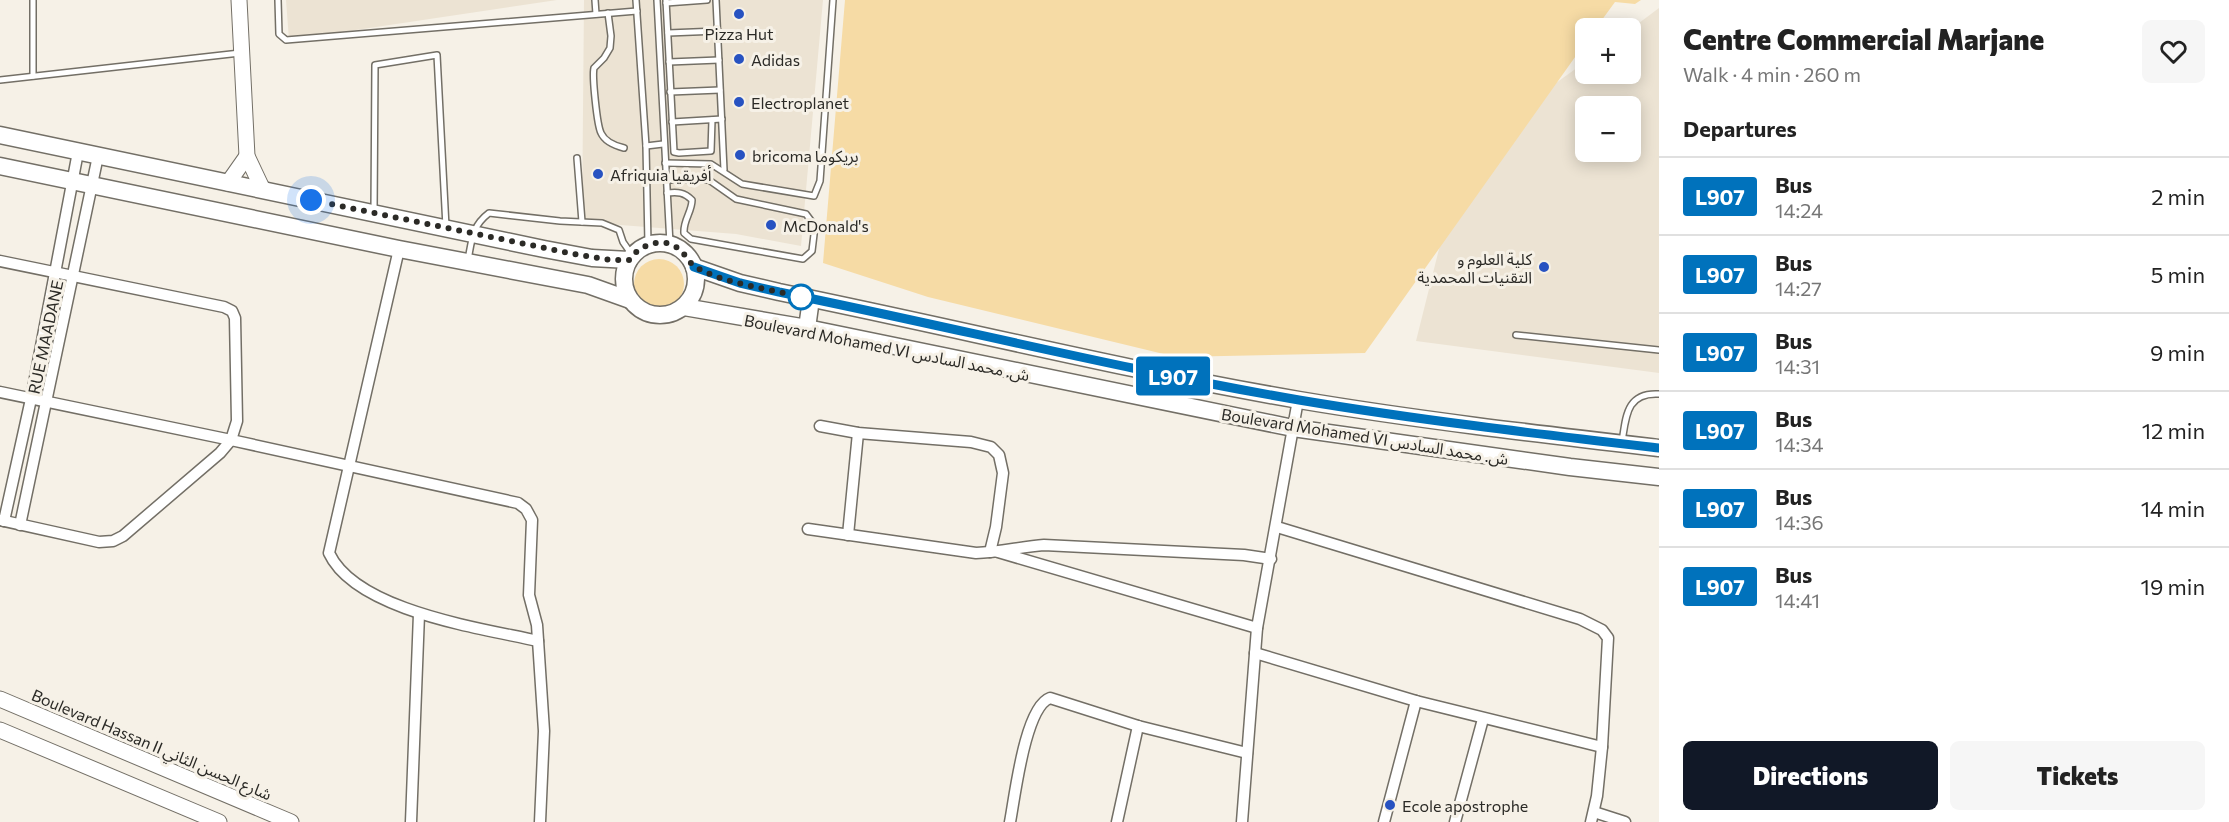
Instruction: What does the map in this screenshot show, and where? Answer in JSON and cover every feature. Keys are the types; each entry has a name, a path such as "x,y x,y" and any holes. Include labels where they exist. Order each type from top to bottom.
{"main road":[{"path":"239,0 248,156 263,190"},
{"path":"0,135 592,258 631,257"},
{"path":"228,183 248,156"},
{"path":"0,166 399,249 588,285 630,300"},
{"path":"648,244 670,244 685,253 694,267 696,281 693,295 684,307 668,315 650,314 639,309 630,300 623,277 631,257 648,244"},
{"name":"Boulevard Mohamed VI ش. محمد السادس","path":"694,267 740,283 811,299 1130,368 1299,400 1426,419 1659,448"},
{"path":"807,328 811,299"},
{"name":"Boulevard Mohamed VI ش. محمد السادس","path":"684,307 807,328 1293,428 1570,467 1659,477"},
{"name":"Boulevard Hassan II شارع الحسن الثاني","path":"0,699 291,822"},
{"path":"0,730 219,822"}],"street":[{"name":"RUE MAADANE","path":"2,521 31,399 78,152"},
{"name":"RUE MAADANE","path":"20,525 98,156"},
{"path":"399,249 329,553 335,565 346,576 371,592 418,614 538,641"},
{"path":"0,261 224,307 232,311 235,318 237,421 231,440 220,453 123,536 112,541 99,542 2,521"},
{"path":"0,392 518,503 526,509 532,519 529,595 537,625 544,731 540,822"},
{"path":"1242,822 1257,628 1299,400"},
{"path":"820,426 858,433 971,442 991,447 999,455 1003,473 994,552"},
{"path":"848,535 858,433"},
{"path":"1277,527 1580,619 1602,630 1608,638 1602,747 1592,817 1625,822"},
{"path":"808,529 948,550 994,552 1257,628"},
{"path":"994,552 1044,545 1244,555 1271,559"},
{"path":"411,822 418,614"},
{"path":"1255,653 1416,701 1602,747"},
{"path":"1010,822 1030,724 1034,714 1046,700 1054,699 1138,726 1248,753"},
{"path":"1384,822 1416,701"},
{"path":"1455,822 1483,719"},
{"path":"1116,822 1138,726"}],"lane":[{"path":"33,0 33,76"},
{"path":"278,0 279,34 286,40 637,11"},
{"path":"595,0 596,14"},
{"path":"636,0 646,146 648,244"},
{"path":"657,0 670,244"},
{"path":"707,0 666,2 674,152 707,153 711,151 713,147 712,120"},
{"path":"716,0 724,170"},
{"path":"665,163 704,163 724,170 742,184 814,196 820,181 833,0"},
{"path":"608,13 610,48 597,64 593,74 601,133 609,142 624,148"},
{"path":"668,33 718,32"},
{"path":"0,80 241,52"},
{"path":"374,213 375,65 437,55 446,227"},
{"path":"669,62 719,60"},
{"path":"670,92 720,90"},
{"path":"672,122 722,119"},
{"path":"646,146 663,144"},
{"path":"577,158 582,222"},
{"path":"666,180 709,180 736,199 806,214 815,226 812,251 803,259 691,239 684,232 683,225 692,208 692,200 686,194 667,193"},
{"path":"467,262 478,221 489,213 602,223 619,230 631,257"},
{"path":"1516,335 1659,350"},
{"path":"1622,444 1626,418 1632,403 1644,394 1659,394"}],"shaded area":[{"path":"286,0 557,0 289,40"},
{"path":"584,0 823,0 801,246 736,234 582,222"},
{"path":"845,0 1641,0 1635,4 1615,2 1603,18 1575,18 1575,57 1365,353 1176,357 928,297 823,263"},
{"path":"1659,8 1659,373 1416,341 1444,229 1538,96 1575,69 1575,84 1641,84 1641,22"},
{"path":"659,259 677,266 684,284 677,302 659,309 641,302 634,284 641,266"}],"bus line":[{"name":"L907","path":"694,267 740,283 779,292 1130,368 1277,396 1426,419 1659,448"}],"place":[{"name":"Pizza Hut","path":"739,14"},
{"name":"Adidas","path":"739,59"},
{"name":"Electroplanet","path":"739,102"},
{"name":"bricoma بريكوما","path":"740,155"},
{"name":"Afriquia أفريقيا","path":"598,174"},
{"name":"McDonald's","path":"771,225"},
{"name":"كلية العلوم و التقنيات المحمدية","path":"1544,267"},
{"name":"Ecole apostrophe","path":"1390,805"}],"route":[{"path":"311,200 592,258 629,260 632,255 648,244 670,244 685,253 694,267 740,283 801,297"}]}
